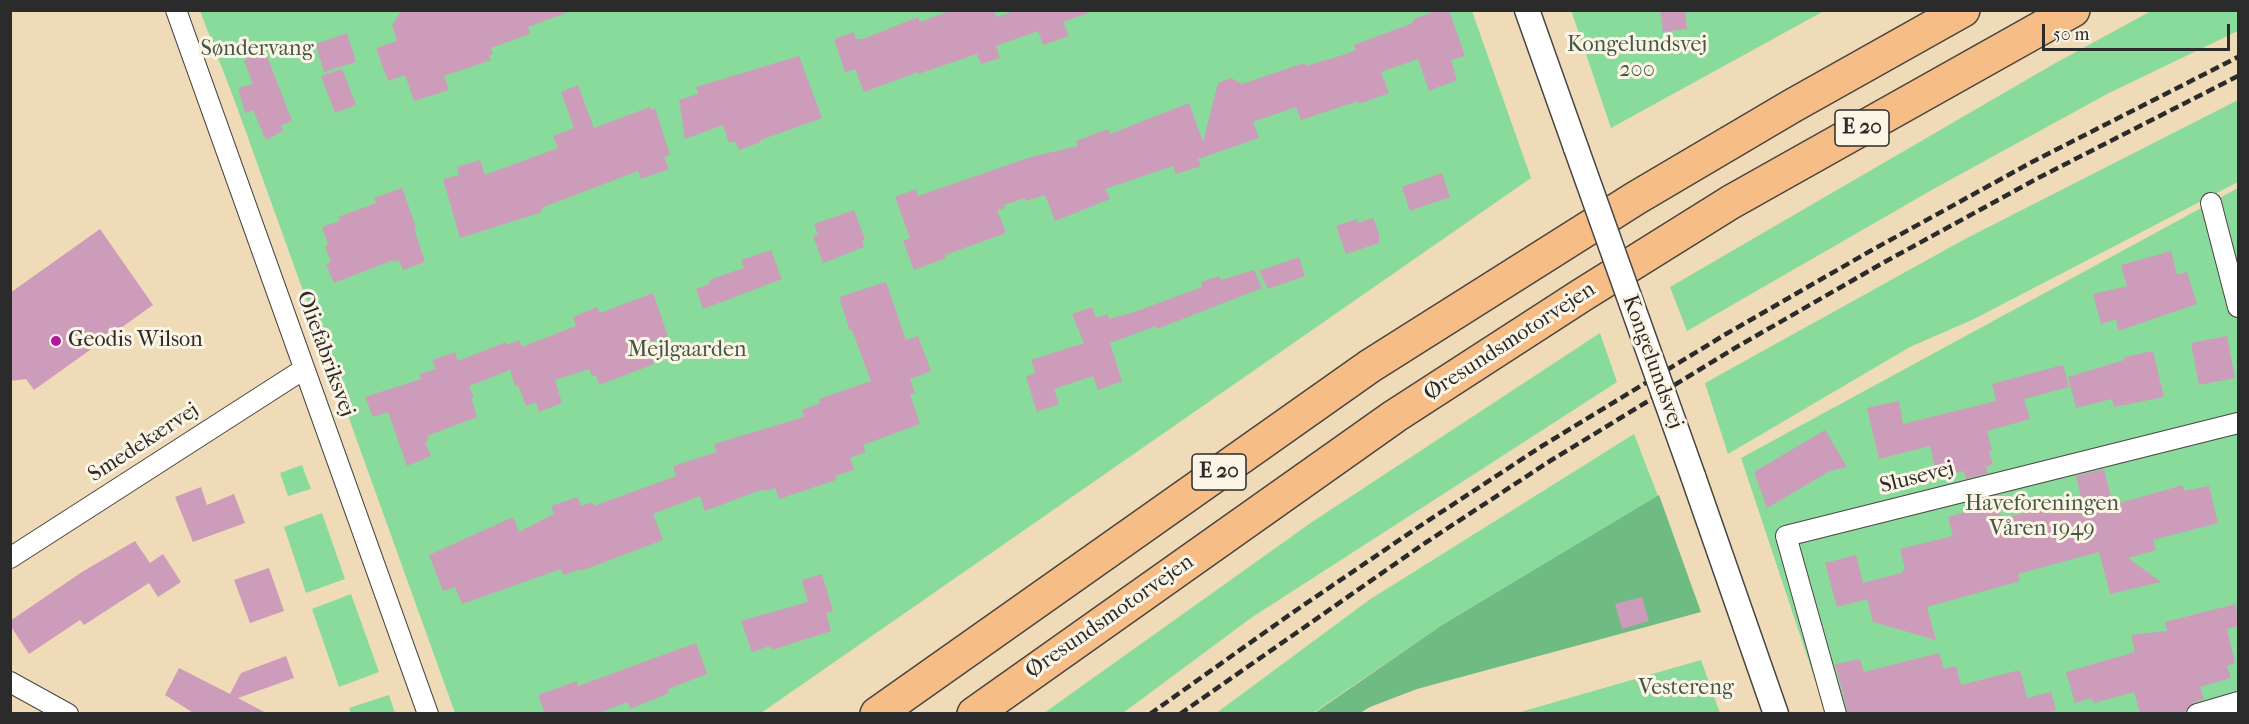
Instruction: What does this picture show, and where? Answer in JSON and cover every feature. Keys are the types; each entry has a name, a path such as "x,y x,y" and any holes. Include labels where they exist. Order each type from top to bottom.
{"highway":[{"name":"E 20","path":"877,714 1370,366 1646,193 1792,106 1964,10"},
{"name":"Øresundsmotorvejen","path":"974,714 1395,416 1582,295 1731,202 2073,10"}],"street":[{"name":"Oliefabriksvej","path":"176,10 428,714"},
{"name":"Kongelundsvej","path":"1527,10 1776,714"},
{"path":"2211,203 2238,307"},
{"name":"Smedekærvej","path":"10,558 304,369"},
{"name":"Slusevej","path":"1836,714 1786,536 2238,423"},
{"path":"10,682 68,714"},
{"path":"2197,714 2238,702"}],"green space":[{"name":"Kongelundsvej 200","path":"1571,10 1824,11 1611,128"},
{"name":"Mejlgaarden","path":"200,11 1472,11 1531,178 761,713 455,713 234,99"},
{"path":"2151,11 2238,11 2238,31 2109,93 1937,187 1687,331 1670,287 2052,65"},
{"path":"2238,100 2238,182 1974,319 1910,347 1728,454 1705,383 1965,239"},
{"name":"Haveforeningen Våren 1949","path":"2238,188 2238,713 1826,713 1741,458"},
{"path":"1600,333 1617,382 1251,618 1123,713 1044,713 1312,522"},
{"path":"1634,434 1658,496 1442,625 1313,713 1215,714 1369,600"},
{"path":"302,465 311,489 288,496 280,473"},
{"path":"1659,495 1701,612 1417,689 1360,713 1313,714 1442,625"},
{"path":"322,513 345,579 306,593 284,527"},
{"path":"351,594 379,672 339,687 312,609"},
{"name":"Vestereng","path":"1701,660 1720,713 1517,713"},
{"path":"389,695 395,713 351,713 349,708"}],"building":[{"path":"402,10 567,10 568,12 528,27 530,34 491,48 493,54 489,55 491,60 444,76 449,90 414,101 405,75 388,81 376,48 397,41 392,25"},
{"path":"952,10 994,10 996,17 1018,10 1088,10 1088,13 1063,22 1069,36 1043,45 1038,31 996,46 1000,58 981,64 977,54 864,92 855,69 845,72 834,39 854,32 856,39 863,39 918,17 920,22"},
{"path":"1438,10 1449,10 1465,56 1451,60 1457,80 1429,91 1418,59 1381,72 1389,93 1301,120 1296,107 1253,122 1259,138 1198,159 1201,166 1176,174 1173,166 1105,189 1110,199 1055,221 1045,195 1026,201 1025,198 1004,205 1005,208 997,210 1006,233 945,255 946,258 914,270 903,241 910,238 895,197 916,189 918,196 1031,157 1078,146 1076,141 1108,129 1110,134 1189,103 1203,142 1218,83 1231,78 1242,84 1304,63 1306,66 1343,55 1356,50 1354,45 1413,23 1414,19"},
{"path":"1660,10 1685,10 1687,29 1663,32"},
{"path":"347,33 356,62 324,72 316,44"},
{"path":"265,51 292,121 281,125 283,131 266,140 253,110 245,113 238,88 253,84 244,60"},
{"path":"799,56 822,118 739,150 735,141 729,143 723,125 685,139 679,100 698,94 696,87"},
{"path":"342,69 356,105 335,113 321,76"},
{"path":"578,85 594,128 650,107 651,110 655,108 670,155 664,157 669,169 641,179 638,171 541,208 542,212 460,238 443,179 459,175 457,167 480,160 485,175 558,148 553,136 574,128 561,92"},
{"path":"1442,173 1450,197 1410,211 1402,187"},
{"path":"402,188 425,262 403,270 399,260 394,262 393,260 334,283 326,264 331,262 325,246 328,244 322,227 340,221 338,217 376,203 374,198"},
{"path":"854,210 865,239 862,241 864,247 823,263 813,236 818,235 814,224"},
{"path":"1373,218 1379,234 1379,243 1346,254 1336,226 1357,219 1358,223"},
{"name":"Geodis Wilson","path":"100,229 153,305 34,390 26,379 10,381 10,293"},
{"path":"771,250 782,279 703,309 696,289 710,284 709,280 744,268 741,260"},
{"path":"2171,251 2177,275 2187,272 2197,304 2118,331 2116,319 2101,324 2093,294 2127,286 2121,265"},
{"path":"1299,257 1305,276 1268,289 1259,271"},
{"path":"1254,270 1262,288 1157,329 1156,326 1110,343 1122,381 1098,390 1093,376 1054,389 1059,404 1037,412 1026,377 1035,373 1031,360 1084,343 1072,314 1092,307 1096,318 1108,314 1109,319 1135,312 1202,287 1201,282 1219,276 1221,280"},
{"path":"886,282 906,340 918,336 931,371 910,379 915,393 910,394 920,424 863,445 866,452 850,458 854,470 835,476 836,480 779,499 775,488 764,491 763,489 705,511 700,496 653,514 663,540 581,571 581,569 563,575 561,569 462,604 455,587 443,591 429,555 513,517 519,532 554,514 551,506 578,497 581,506 592,502 594,506 676,476 673,466 717,452 714,444 804,417 802,410 820,403 819,399 871,381 852,330 850,331 839,297"},
{"path":"653,293 668,336 647,343 654,364 599,385 596,375 592,376 589,369 555,380 562,403 539,412 536,402 526,406 518,385 515,386 510,370 469,386 474,397 471,398 477,417 427,436 428,441 425,442 431,456 407,466 388,412 373,417 365,397 421,379 420,374 436,369 432,360 455,352 458,361 506,342 507,345 519,340 522,347 576,326 573,317 597,307 600,313"},
{"path":"2227,336 2235,378 2199,385 2191,343"},
{"path":"2153,351 2164,397 2114,407 2112,399 2076,408 2068,377 2124,360 2124,357"},
{"path":"2063,365 2069,387 2024,399 2030,419 1987,431 1993,464 1986,467 1988,473 1966,479 1964,471 1937,477 1930,446 1879,459 1867,408 1899,401 1903,424 1996,401 1992,384"},
{"path":"1825,430 1847,467 1830,471 1767,508 1754,472"},
{"path":"2104,469 2113,505 2183,485 2184,491 2209,486 2218,523 2153,540 2156,550 2128,558 2161,582 2110,594 2099,552 2018,574 2020,581 1927,607 1936,640 1873,622 1863,583 1901,573 1905,569 1900,549 1953,536 1948,517 1975,509 1973,502 1995,496 2002,519 2081,497 2076,476"},
{"path":"201,487 207,505 234,494 245,523 193,542 175,497"},
{"path":"135,541 150,563 163,554 181,582 158,597 149,583 84,625 80,620 29,654 10,625 10,621 82,572"},
{"path":"1856,555 1867,599 1837,607 1825,563"},
{"path":"269,568 284,611 250,623 234,580"},
{"path":"822,574 833,611 826,613 831,631 772,650 770,646 752,652 741,621 808,602 802,580"},
{"path":"1642,597 1649,621 1622,629 1615,604"},
{"path":"2236,604 2238,626 2227,629 2235,663 2227,666 2231,678 2200,687 2204,699 2193,703 2186,711 2174,714 2140,714 2134,692 2094,703 2092,698 2075,703 2066,672 2135,652 2131,635 2167,631 2165,622"},
{"path":"696,643 707,674 668,689 669,693 630,709 628,702 596,714 545,714 538,695 577,681 578,686"},
{"path":"1939,653 1944,669 1956,666 1961,685 2020,670 2027,698 2051,692 2056,710 2043,714 1848,714 1835,664 1860,659 1864,672"},
{"path":"286,656 294,678 238,698 268,714 195,714 165,695 179,668 230,694 241,673"}],"railway":[{"path":"1150,714 1417,528 1542,446 1726,334 2032,162 2238,57"},
{"path":"1180,714 1425,543 1550,461 1735,348 1881,264 2040,177 2238,76"}],"place":[{"name":"Geodis Wilson","path":"56,341"}],"park label":[{"name":"Søndervang","path":"257,50"}]}
